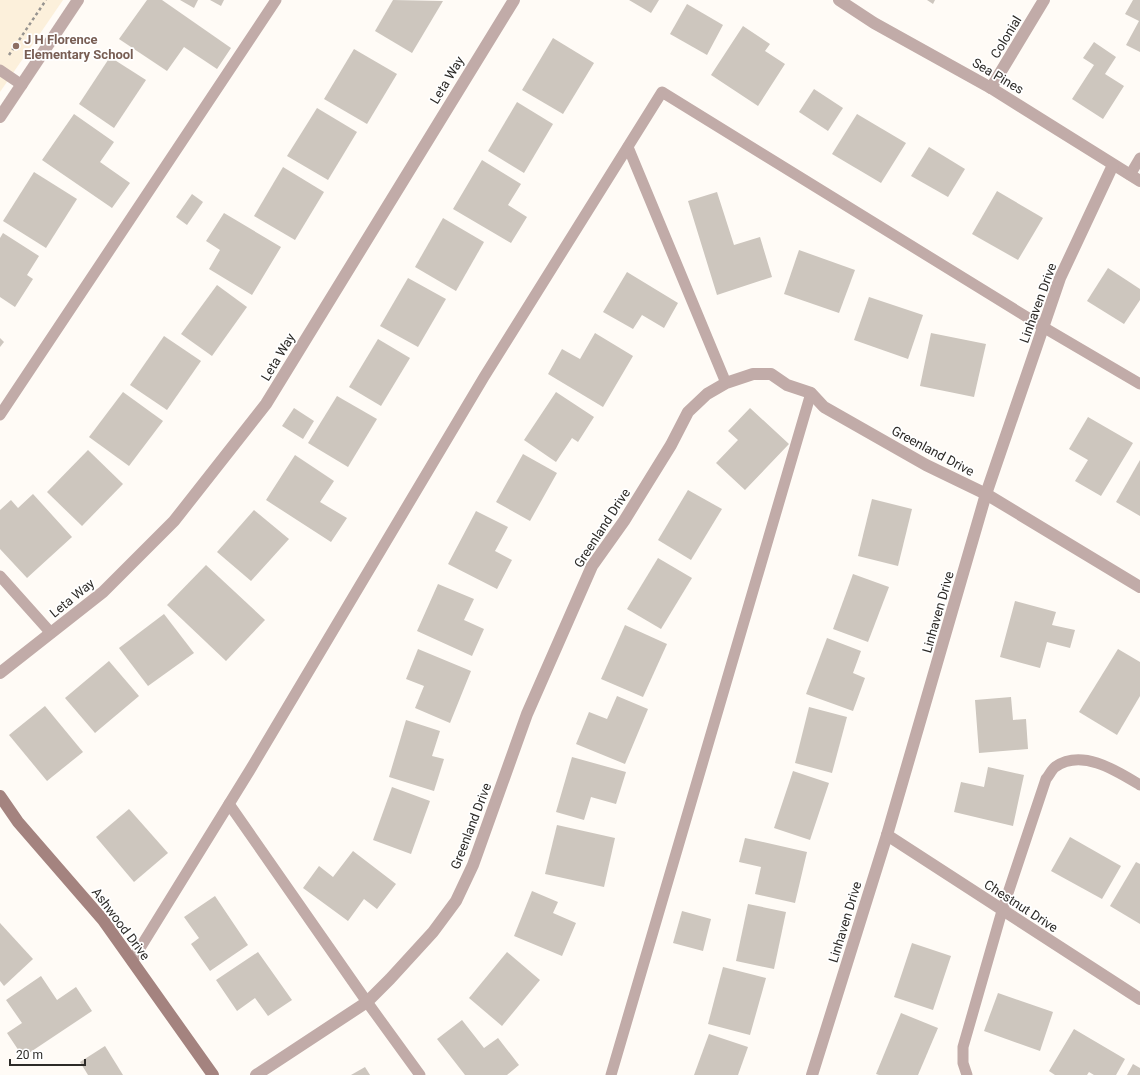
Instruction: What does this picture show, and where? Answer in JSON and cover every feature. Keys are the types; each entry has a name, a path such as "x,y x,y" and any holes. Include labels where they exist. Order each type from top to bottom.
{"street":[{"path":"0,117 78,0"},
{"name":"Leta Way","path":"0,673 103,592 174,521 266,404 514,0"},
{"name":"Sea Pines","path":"839,0 874,23 991,88 1135,178"},
{"name":"Colonial","path":"991,88 1044,0"},
{"name":"Linhaven Drive","path":"812,1075 887,835 986,494 1060,278 1113,165"},
{"name":"Greenland Drive","path":"256,1075 367,1002 434,932 456,900 473,865 527,714 592,566 632,508 671,445 688,412 707,394 726,383 753,374 770,374 787,385 811,393 824,407 926,465 986,494 1140,587"},
{"name":"Ashwood Drive","path":"0,796 18,822 103,920 213,1075"},
{"name":"Chestnut Drive","path":"887,835 1002,911 1140,999"}],"lane":[{"path":"0,415 276,0"},
{"path":"0,70 22,84"},
{"path":"132,961 229,804 484,377 662,92 1043,327 1140,384"},
{"path":"628,147 726,383"},
{"path":"1135,178 1140,158"},
{"path":"611,1075 811,393"},
{"path":"0,576 51,633"},
{"path":"967,1075 963,1063 963,1047 1002,911 1046,780 1054,767 1070,760 1088,760 1111,767 1140,785"},
{"path":"229,804 367,1002 420,1075"}],"path":[{"path":"8,56 46,0"}],"shaded area":[{"name":"J H Florence Elementary School","path":"0,0 63,0 0,92"}],"building":[{"path":"147,0 162,0 231,48 217,69 184,47 167,71 119,39"},
{"path":"180,0 198,0 194,8"},
{"path":"210,0 224,0 221,6"},
{"path":"393,0 443,1 412,53 375,31"},
{"path":"629,0 659,0 651,13"},
{"path":"927,0 935,0 933,4"},
{"path":"1133,0 1140,0 1140,52 1126,45 1139,21 1125,14"},
{"path":"687,4 723,25 707,55 670,34"},
{"path":"743,26 770,44 765,51 785,64 758,106 711,75"},
{"path":"553,38 594,63 563,114 522,90"},
{"path":"1094,42 1116,57 1105,74 1124,86 1103,119 1072,99 1094,65 1083,58"},
{"path":"354,49 397,74 367,124 324,99"},
{"path":"110,57 146,80 114,128 79,104"},
{"path":"814,89 843,108 828,131 799,112"},
{"path":"517,102 553,124 524,173 488,151"},
{"path":"317,108 357,132 328,180 287,156"},
{"path":"74,114 114,142 100,162 130,183 112,208 42,160"},
{"path":"857,114 906,143 881,183 832,154"},
{"path":"929,147 965,169 948,197 911,176"},
{"path":"482,160 521,184 508,205 527,217 511,243 453,209"},
{"path":"283,167 324,192 295,240 254,216"},
{"path":"34,172 77,199 46,248 3,221"},
{"path":"997,191 1043,218 1018,260 972,234"},
{"path":"717,192 734,245 760,237 772,277 717,295 688,201"},
{"path":"192,194 203,202 187,225 176,217"},
{"path":"224,213 281,247 252,295 209,269 220,250 206,241"},
{"path":"443,218 484,242 456,291 415,267"},
{"path":"3,233 39,256 27,275 33,279 15,307 0,297 0,238"},
{"path":"799,250 855,270 839,313 784,294"},
{"path":"1108,268 1140,289 1140,300 1124,324 1087,301"},
{"path":"627,272 678,303 664,328 642,315 633,329 603,312"},
{"path":"408,278 446,299 418,347 380,326"},
{"path":"217,285 247,307 212,356 181,334"},
{"path":"869,297 923,315 908,359 854,340"},
{"path":"595,333 633,356 603,407 548,374 562,349 580,359"},
{"path":"931,333 986,344 974,397 920,386"},
{"path":"164,336 201,361 167,410 130,385"},
{"path":"0,338 4,342 0,347"},
{"path":"378,339 410,358 381,406 349,387"},
{"path":"123,392 163,421 129,466 89,437"},
{"path":"556,392 594,417 578,442 572,438 556,462 524,440"},
{"path":"337,396 377,419 348,467 308,443"},
{"path":"294,408 314,421 303,439 282,426"},
{"path":"750,408 789,444 745,490 716,463 738,440 728,431"},
{"path":"1088,417 1133,443 1101,496 1075,481 1088,460 1069,449"},
{"path":"88,450 123,484 82,526 47,492"},
{"path":"523,454 557,473 530,521 496,502"},
{"path":"295,455 334,481 320,502 347,518 331,542 266,500"},
{"path":"1140,460 1140,516 1116,502"},
{"path":"688,490 722,509 691,560 658,540"},
{"path":"33,494 72,537 27,578 0,549 0,510 11,500 18,508"},
{"path":"872,499 912,509 898,566 858,556"},
{"path":"254,510 289,539 251,581 217,552"},
{"path":"476,511 508,527 495,551 512,560 497,589 448,564"},
{"path":"658,558 692,578 661,629 627,609"},
{"path":"206,565 265,620 226,661 167,605"},
{"path":"853,574 889,587 868,642 833,629"},
{"path":"438,584 474,599 464,620 484,629 472,656 417,631"},
{"path":"1015,601 1056,612 1052,625 1075,630 1070,648 1047,642 1040,668 1000,657"},
{"path":"164,614 194,653 148,686 119,648"},
{"path":"625,625 667,644 643,697 601,679"},
{"path":"827,638 861,651 853,673 865,678 853,711 806,694"},
{"path":"418,649 471,671 450,723 415,708 424,686 406,679"},
{"path":"1118,649 1140,662 1140,696 1117,735 1079,712"},
{"path":"109,661 139,696 95,733 65,698"},
{"path":"617,696 648,709 625,764 576,744 589,712 607,719"},
{"path":"1011,697 1013,720 1026,719 1028,749 979,753 975,700"},
{"path":"45,706 83,752 47,781 9,735"},
{"path":"809,707 847,717 832,773 795,763"},
{"path":"406,720 440,731 432,756 444,759 434,791 389,777"},
{"path":"572,757 626,772 616,804 591,797 584,820 556,812"},
{"path":"988,767 1024,775 1013,826 954,812 961,782 984,787"},
{"path":"793,771 829,783 810,840 774,828"},
{"path":"392,787 430,801 411,854 373,840"},
{"path":"129,809 168,853 134,882 96,837"},
{"path":"557,825 615,838 604,887 545,874"},
{"path":"1070,837 1121,866 1102,899 1051,871"},
{"path":"745,838 807,852 795,903 755,894 761,867 739,862"},
{"path":"353,851 396,884 377,909 364,899 348,921 303,888 319,866 333,877"},
{"path":"1136,862 1140,864 1140,924 1110,906"},
{"path":"532,891 558,902 553,913 576,923 562,956 514,936"},
{"path":"215,896 248,945 210,971 191,944 199,938 184,917"},
{"path":"748,904 786,912 774,969 736,961"},
{"path":"682,911 711,919 703,951 673,943"},
{"path":"0,923 33,959 4,986 0,981"},
{"path":"912,943 951,956 933,1010 894,997"},
{"path":"258,952 292,1000 268,1016 255,998 237,1011 216,980"},
{"path":"507,952 540,980 502,1026 469,998"},
{"path":"723,967 766,978 750,1035 708,1024"},
{"path":"41,976 57,1000 76,987 92,1011 23,1057 7,1033 22,1023 6,1000"},
{"path":"998,993 1053,1012 1040,1051 984,1031"},
{"path":"901,1013 938,1028 918,1075 876,1074"},
{"path":"462,1020 484,1048 498,1038 519,1065 507,1075 465,1075 437,1039"},
{"path":"1074,1029 1125,1059 1116,1075 1094,1075 1089,1072 1087,1075 1055,1075 1049,1071"},
{"path":"709,1034 748,1047 738,1075 694,1075"},
{"path":"105,1046 123,1075 88,1075 80,1062"},
{"path":"1133,1064 1140,1068 1140,1075 1127,1075"},
{"path":"365,1067 370,1075 351,1075"}],"place":[{"name":"J H Florence Elementary School","path":"16,46"}]}
